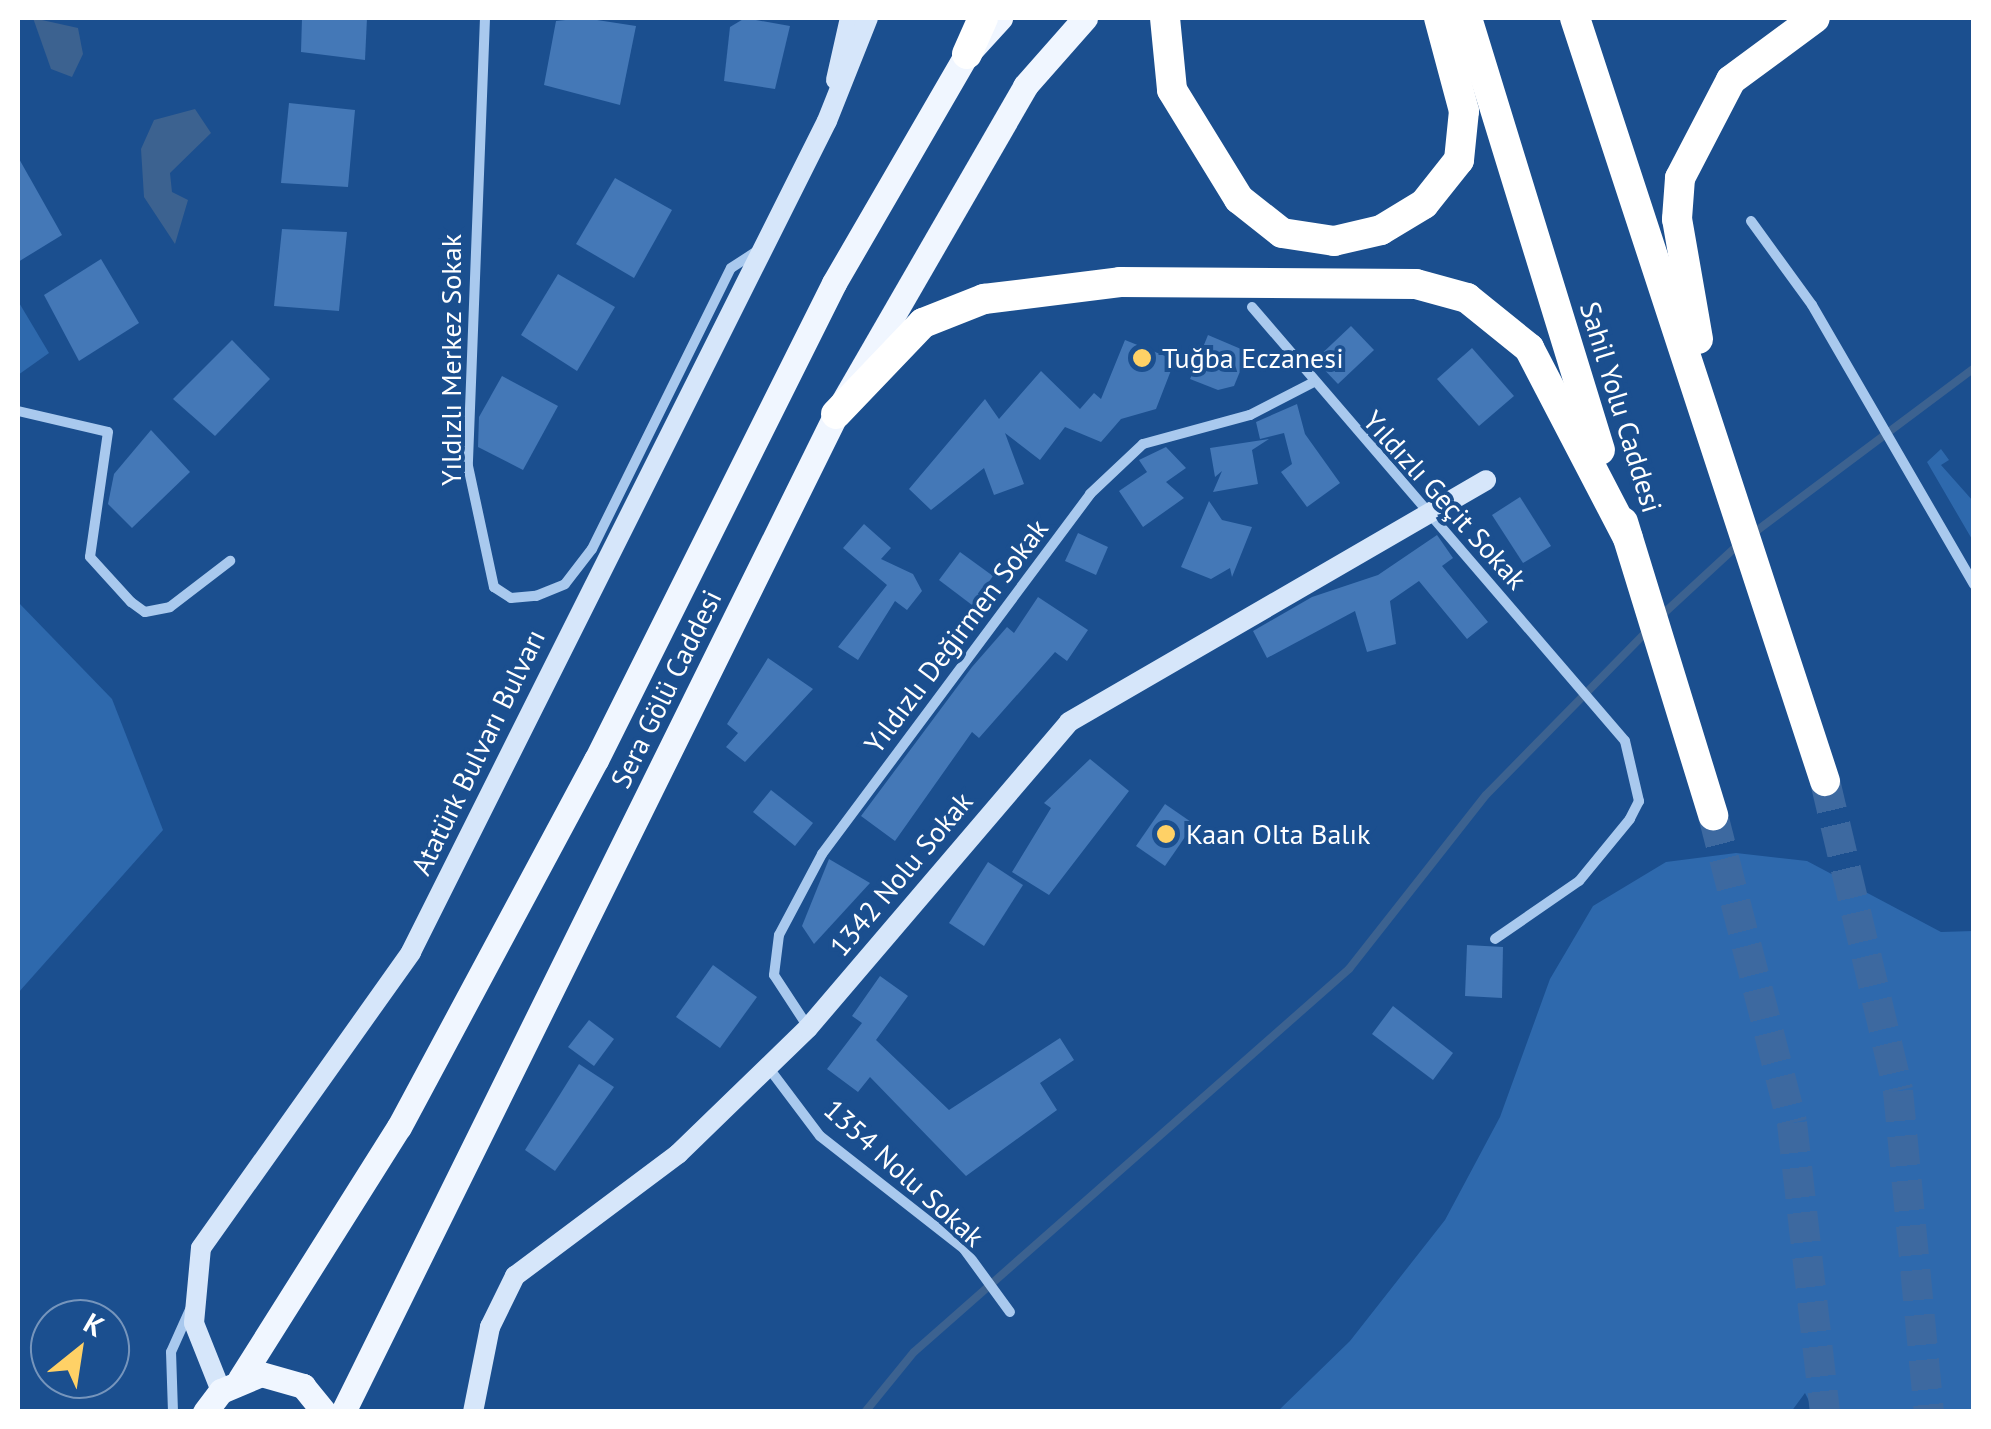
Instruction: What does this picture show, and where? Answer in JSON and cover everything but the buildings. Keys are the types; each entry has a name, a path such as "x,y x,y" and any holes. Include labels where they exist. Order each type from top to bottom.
{"highway":[{"path":"967,54 983,18"},
{"path":"1166,18 1172,90 1239,199 1282,233 1334,241 1382,230 1424,204 1459,160 1464,111 1439,18"},
{"name":"Sahil Yolu Caddesi","path":"1467,18 1713,816"},
{"path":"1575,18 1824,781"},
{"path":"1710,426 1677,219 1680,178 1732,80 1814,18"},
{"path":"836,414 923,323 984,299 1120,282 1416,284 1467,298 1529,348 1628,538"}],"main road":[{"name":"Sera Gölü Caddesi","path":"222,1394 399,1128 596,760 834,284 967,54 1000,18"},
{"name":"Sera Gölü Caddesi","path":"343,1412 836,414 1025,86 1085,18"},
{"path":"222,1394 283,1376 324,1412"}],"street":[{"name":"Yıldızlı Merkez Sokak","path":"484,18 468,466 494,586 511,598 536,596 564,584 592,549 731,268 762,249"},
{"name":"Atatürk Bulvarı Bulvarı","path":"827,121 850,18"},
{"name":"Atatürk Bulvarı Bulvarı","path":"222,1394 194,1323 201,1248 411,952 827,121 868,18"},
{"path":"1750,221 1812,305 1974,585"},
{"name":"Yıldızlı Geçit Sokak","path":"1252,307 1312,383 1610,718 1636,782 1634,810 1579,881 1495,939"},
{"name":"Yıldızlı Değirmen Sokak","path":"808,1028 774,974 779,935 804,886 1090,494 1143,444 1250,415 1312,383"},
{"path":"18,411 108,432 90,557 131,602 146,612 170,607 230,561"},
{"name":"1342 Nolu Sokak","path":"473,1412 490,1327 515,1276 678,1154 808,1028 1090,704 1486,480"},
{"name":"1354 Nolu Sokak","path":"768,1067 820,1136 974,1264 1010,1312"},
{"path":"173,1412 172,1352 180,1318 196,1300"}],"shaded area":[{"path":"33,18 78,28 83,54 72,77 51,69"},
{"path":"195,109 211,133 170,173 172,192 188,200 175,244 144,197 141,149 154,120"},
{"path":"18,301 49,353 18,375"},
{"path":"1941,449 1949,460 1941,465 1973,501 1973,541 1927,462"},
{"path":"18,602 112,699 163,830 18,993"},
{"path":"1736,853 1807,861 1941,932 1973,931 1973,1411 1814,1411 1805,1393 1791,1412 1278,1411 1350,1341 1445,1220 1500,1117 1550,979 1593,906 1666,862"}],"waterway":[{"path":"1751,535 1974,368"},
{"path":"1662,615 1740,543"},
{"path":"865,1412 914,1352 1349,969 1486,795 1649,629"}],"tunnel":[{"path":"1825,781 1898,1091 1929,1412"},
{"path":"1713,815 1792,1123 1825,1412"}],"place":[{"name":"Tuğba Eczanesi","path":"1142,358"},
{"name":"Kaan Olta Balık","path":"1166,834"}]}
